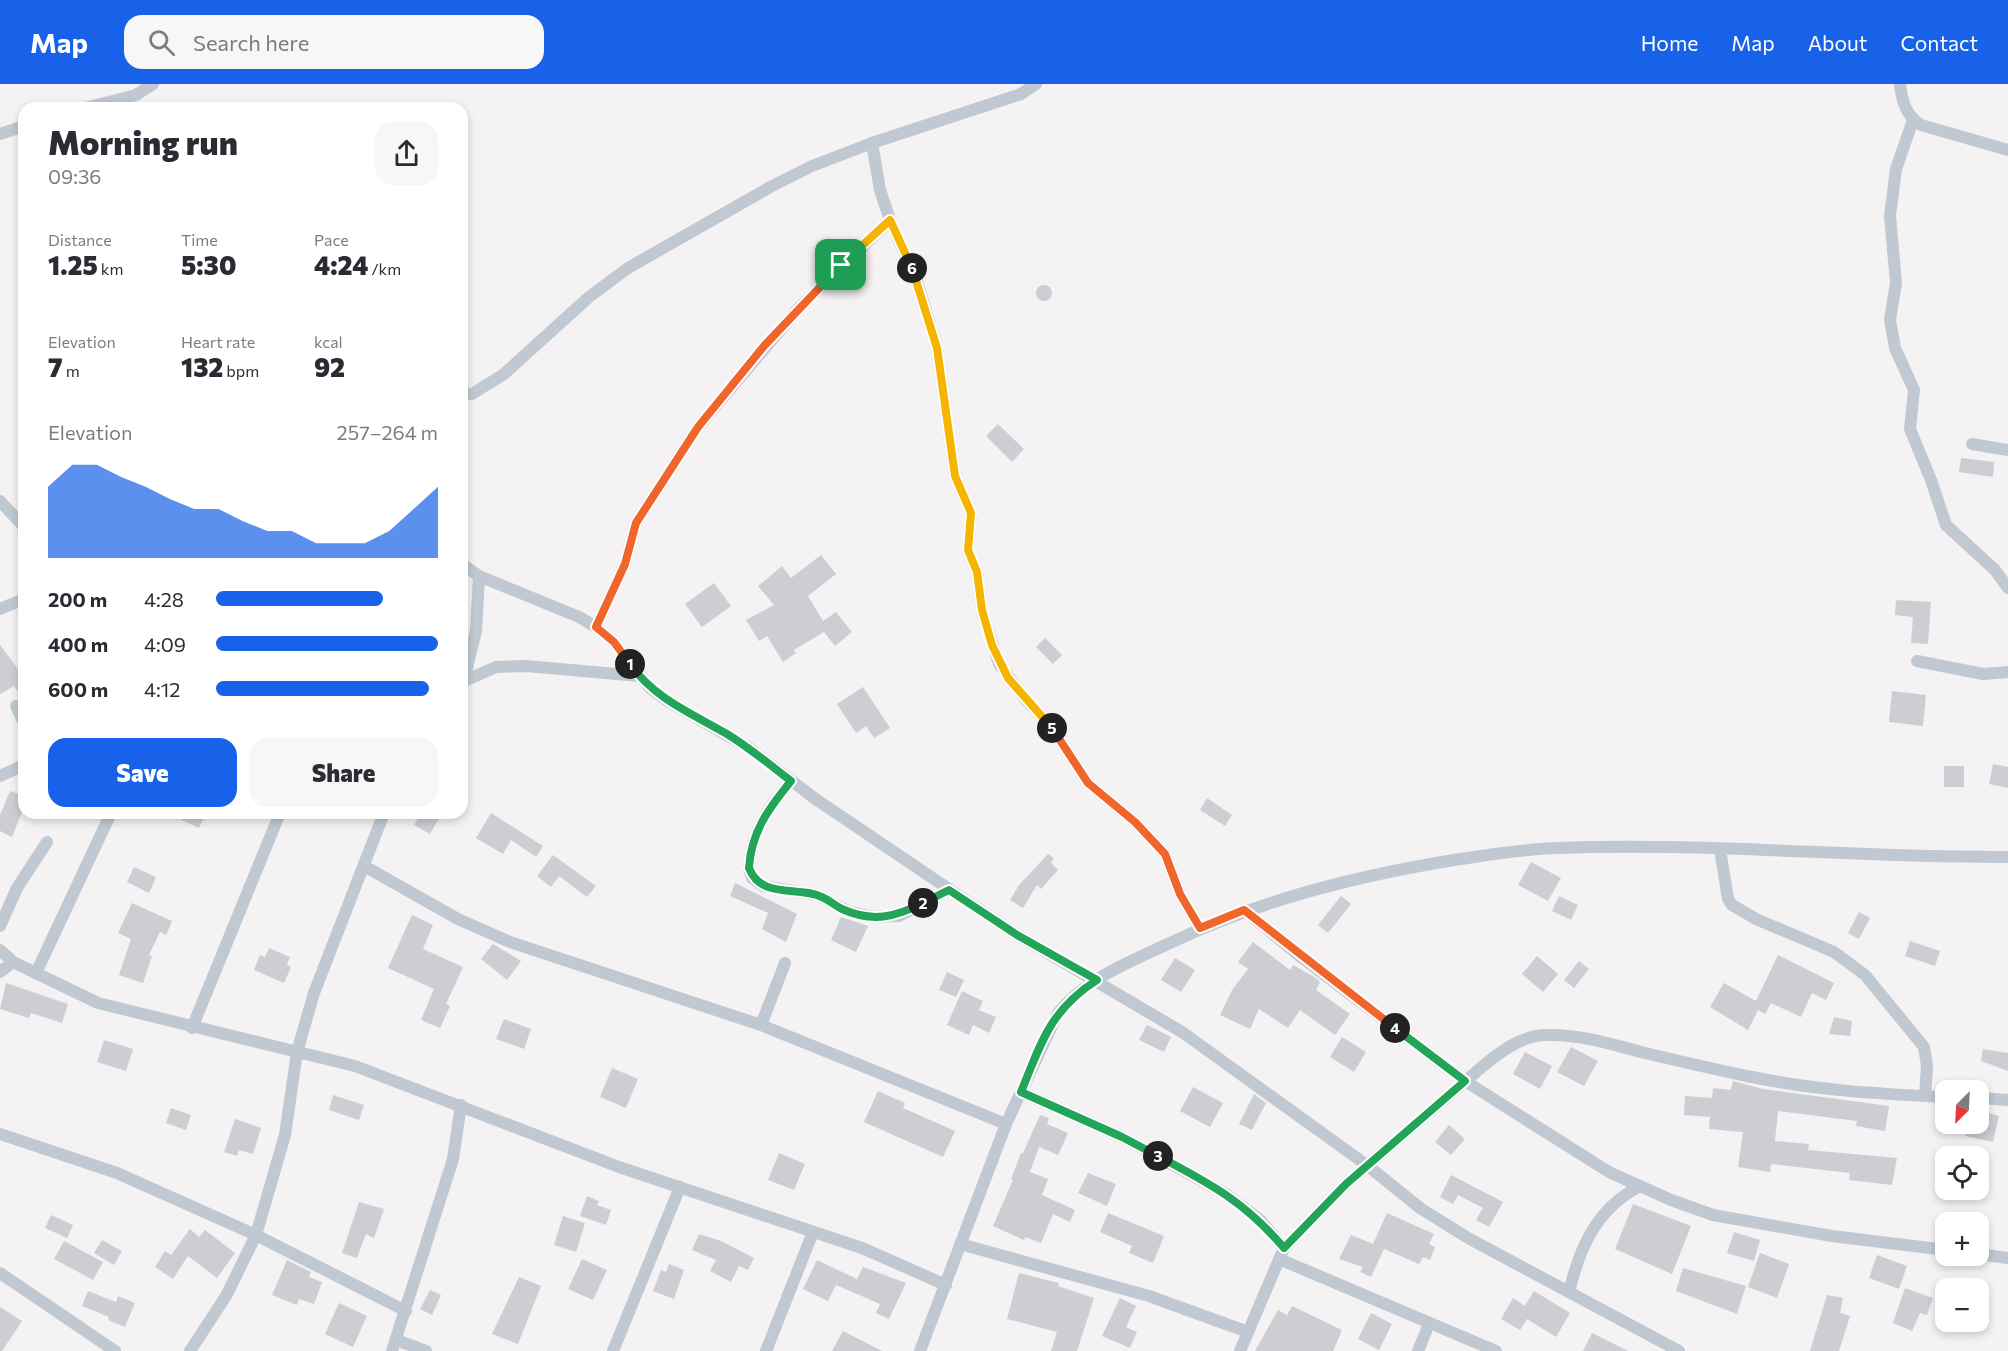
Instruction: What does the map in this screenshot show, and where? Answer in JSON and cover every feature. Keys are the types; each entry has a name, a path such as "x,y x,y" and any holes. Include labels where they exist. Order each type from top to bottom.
{"street":[{"path":"109,102 136,95 153,84"},
{"path":"468,394 491,383 589,297 638,262 772,186 812,166 872,143 987,107 1021,94 1036,84"},
{"path":"1900,84 1906,111 1913,120 1953,135 2008,150"},
{"path":"1913,120 1896,169 1890,216 1896,283 1890,320 1891,336 1914,390 1910,429 1946,525 1995,570 2008,588"},
{"path":"0,134 18,128"},
{"path":"872,143 880,190 890,220 917,281 935,338 955,476 971,513 968,550 977,572 982,610 999,664 1026,700 1049,724 1088,783 1135,822 1165,854 1180,894 1200,928"},
{"path":"596,627 625,564 636,523 698,427 800,306 890,220"},
{"path":"1972,444 2008,450"},
{"path":"0,501 18,520"},
{"path":"468,568 479,576 579,617 596,627 614,642 639,676 666,700 735,740 791,781 1017,935 1182,1032 1368,1166 1420,1208 1468,1238 1679,1351"},
{"path":"468,662 476,631 479,576"},
{"path":"0,609 18,602"},
{"path":"1917,661 1983,674 2008,672"},
{"path":"468,679 496,667 526,666 639,676"},
{"path":"16,706 18,710"},
{"path":"0,776 18,768"},
{"path":"791,781 761,819 756,831 749,868 757,882 779,890 817,895 848,911 882,917 899,916 949,890"},
{"path":"36,974 108,819"},
{"path":"192,1028 278,819"},
{"path":"190,1351 231,1287 256,1235 285,1135 297,1052 314,993 382,819"},
{"path":"0,926 17,888 47,842"},
{"path":"920,1351 1006,1124 1058,1013 1068,1000 1097,980 1200,928 1244,910 1359,878 1516,851 1586,847 1720,849 1930,857 2008,857"},
{"path":"1720,849 1728,899 1732,905 1756,919 1842,957 1864,975 1920,1039 1927,1058 1925,1096"},
{"path":"364,866 458,919 510,942 761,1025 1006,1124"},
{"path":"1244,910 1301,957 1465,1081 1609,1172 1713,1215 1832,1236 1935,1249"},
{"path":"0,950 13,962 98,1003 192,1028 355,1066 555,1143 862,1248 946,1285"},
{"path":"0,972 13,962"},
{"path":"761,1025 785,963"},
{"path":"1240,1351 1282,1254 1305,1223 1502,1050 1524,1040 1544,1035 1589,1038 1795,1086 1890,1096 1935,1096"},
{"path":"1021,1092 1122,1137 1226,1194 1260,1220 1282,1254 1429,1324 1496,1351"},
{"path":"1989,1099 2008,1100"},
{"path":"426,1351 394,1346 453,1159 460,1105"},
{"path":"0,1134 117,1173 256,1235 406,1311"},
{"path":"1569,1292 1576,1264 1592,1231 1616,1199 1640,1186"},
{"path":"613,1351 680,1187"},
{"path":"765,1351 813,1232"},
{"path":"960,1244 1149,1296 1248,1332"},
{"path":"1989,1255 2008,1258"},
{"path":"0,1273 115,1351"},
{"path":"1418,1351 1429,1324"}],"building":[{"path":"1044,285 1052,293 1044,301 1036,293"},
{"path":"998,424 1024,449 1012,462 986,436"},
{"path":"1961,458 1994,462 1993,477 1959,472"},
{"path":"821,555 836,574 808,596 823,621 836,612 852,632 835,646 824,632 794,650 796,653 783,662 767,636 759,641 746,620 774,605 758,586 782,566 791,578"},
{"path":"714,583 731,606 702,627 685,604"},
{"path":"1896,600 1931,602 1928,644 1911,643 1913,617 1895,615"},
{"path":"1045,638 1062,655 1053,664 1036,647"},
{"path":"0,645 18,669 18,692 14,686 0,694"},
{"path":"863,687 890,728 874,738 866,726 856,733 837,704"},
{"path":"1892,691 1926,695 1923,726 1889,722"},
{"path":"1993,764 2008,767 2008,788 1989,784"},
{"path":"1944,766 1964,766 1964,787 1944,787"},
{"path":"10,791 18,794 19,819 12,837 0,831 0,815"},
{"path":"1207,798 1232,815 1225,826 1200,810"},
{"path":"491,813 543,846 536,857 511,840 503,854 476,838"},
{"path":"180,819 203,819 199,828"},
{"path":"418,819 439,819 430,834 414,825"},
{"path":"1048,854 1054,858 1051,863 1058,870 1041,889 1037,885 1023,908 1010,900 1019,885"},
{"path":"553,855 596,886 587,897 559,876 551,887 537,876"},
{"path":"1531,862 1561,878 1548,901 1518,885"},
{"path":"134,867 156,877 149,893 127,882"},
{"path":"735,883 797,914 786,942 762,929 768,913 730,896"},
{"path":"1341,896 1351,904 1328,933 1318,925"},
{"path":"1559,896 1578,905 1571,920 1552,911"},
{"path":"132,903 172,921 166,935 160,932 149,955 152,956 143,983 119,975 131,939 118,933"},
{"path":"1859,912 1870,918 1859,939 1848,933"},
{"path":"412,915 433,925 423,949 463,967 446,1004 450,1006 440,1028 421,1020 434,989 388,968"},
{"path":"841,917 868,926 856,952 831,940"},
{"path":"1910,941 1940,951 1935,966 1905,956"},
{"path":"1253,942 1290,970 1293,965 1316,978 1320,982 1316,990 1350,1014 1335,1035 1300,1010 1288,1028 1259,1009 1250,1029 1220,1015 1232,990 1248,969 1238,962"},
{"path":"493,944 521,961 507,980 481,959"},
{"path":"269,948 290,957 287,965 291,967 284,983 254,970 260,955 265,957"},
{"path":"1778,955 1834,983 1826,1000 1812,993 1801,1017 1771,1003 1765,1014 1758,1010 1748,1030 1710,1007 1724,983 1756,1001"},
{"path":"1537,956 1558,974 1543,992 1522,974"},
{"path":"1175,958 1195,970 1181,992 1161,980"},
{"path":"1579,961 1589,969 1574,988 1564,980"},
{"path":"947,972 964,980 956,997 939,990"},
{"path":"6,983 68,1004 62,1023 31,1013 29,1018 0,1009"},
{"path":"962,991 983,1001 979,1010 996,1017 989,1033 973,1025 969,1035 947,1025"},
{"path":"1834,1017 1852,1021 1850,1036 1829,1034"},
{"path":"504,1019 531,1029 524,1049 496,1039"},
{"path":"1147,1025 1171,1037 1164,1052 1139,1040"},
{"path":"1342,1037 1366,1052 1354,1072 1330,1057"},
{"path":"104,1040 133,1049 126,1071 97,1062"},
{"path":"1571,1047 1598,1061 1584,1086 1557,1072"},
{"path":"1983,1049 2008,1053 2008,1071 1981,1061"},
{"path":"1525,1052 1552,1066 1540,1089 1513,1074"},
{"path":"612,1068 638,1079 626,1108 600,1097"},
{"path":"1733,1081 1763,1089 1889,1106 1885,1131 1856,1126 1857,1121 1778,1111 1775,1141 1809,1144 1808,1150 1897,1158 1892,1185 1849,1180 1850,1173 1771,1164 1770,1172 1738,1167 1743,1132 1709,1129 1710,1117 1684,1115 1685,1096 1712,1098 1713,1088 1731,1090"},
{"path":"1193,1087 1223,1103 1210,1127 1180,1111"},
{"path":"878,1091 905,1103 903,1108 955,1131 943,1157 864,1122"},
{"path":"1254,1094 1266,1103 1252,1130 1239,1124"},
{"path":"333,1095 364,1105 359,1120 329,1110"},
{"path":"171,1108 191,1115 186,1130 166,1123"},
{"path":"1989,1113 1999,1116 1993,1142 1965,1136 1966,1134 1989,1134"},
{"path":"1040,1115 1049,1118 1047,1124 1068,1133 1058,1155 1039,1147 1030,1172 1048,1179 1042,1195 1075,1210 1070,1222 1053,1214 1041,1243 1025,1237 1024,1240 993,1226 1013,1180 1011,1179 1021,1153"},
{"path":"235,1119 261,1128 253,1154 239,1150 237,1156 224,1152"},
{"path":"1449,1125 1465,1139 1451,1155 1435,1142"},
{"path":"779,1153 805,1164 794,1190 768,1180"},
{"path":"1088,1173 1116,1184 1107,1206 1078,1193"},
{"path":"1451,1175 1503,1202 1489,1227 1476,1220 1483,1208 1458,1195 1453,1204 1440,1197"},
{"path":"587,1196 599,1201 597,1205 611,1210 606,1225 580,1216"},
{"path":"359,1202 384,1209 374,1238 366,1234 357,1258 342,1253"},
{"path":"1633,1204 1691,1226 1672,1274 1615,1249"},
{"path":"1108,1213 1164,1236 1153,1263 1129,1253 1132,1246 1100,1232"},
{"path":"1387,1213 1434,1234 1429,1244 1435,1247 1430,1260 1423,1257 1419,1264 1384,1249 1371,1277 1360,1272 1363,1267 1339,1259 1351,1235 1373,1244"},
{"path":"51,1215 73,1225 67,1238 45,1228"},
{"path":"563,1216 585,1223 576,1252 554,1245"},
{"path":"190,1229 199,1237 205,1230 235,1253 217,1278 188,1256 173,1279 155,1267 165,1251 171,1255"},
{"path":"1734,1232 1760,1240 1754,1261 1727,1253"},
{"path":"699,1234 721,1241 754,1258 748,1270 739,1266 731,1282 710,1271 716,1260 692,1250"},
{"path":"102,1240 122,1251 114,1265 94,1253"},
{"path":"64,1241 103,1262 93,1280 54,1259"},
{"path":"1760,1253 1789,1264 1777,1298 1748,1287"},
{"path":"1877,1255 1907,1266 1899,1289 1869,1278"},
{"path":"582,1259 607,1270 593,1300 568,1289"},
{"path":"287,1260 311,1272 309,1277 322,1282 314,1304 299,1299 297,1305 272,1295"},
{"path":"817,1260 857,1279 863,1267 906,1283 889,1319 876,1313 880,1304 836,1285 828,1301 803,1289"},
{"path":"669,1264 684,1270 674,1299 653,1291 661,1270 666,1272"},
{"path":"1683,1268 1746,1286 1737,1314 1676,1291"},
{"path":"1019,1273 1059,1283 1058,1286 1094,1298 1077,1351 1051,1351 1057,1332 1007,1319"},
{"path":"519,1277 541,1286 518,1344 492,1334"},
{"path":"1905,1288 1933,1298 1927,1315 1920,1313 1912,1331 1893,1323"},
{"path":"430,1290 441,1295 432,1315 420,1309"},
{"path":"88,1291 116,1302 118,1296 135,1303 125,1327 108,1320 109,1317 82,1306"},
{"path":"1534,1291 1570,1313 1556,1337 1527,1319 1520,1330 1501,1319 1513,1298 1525,1306"},
{"path":"1827,1295 1843,1298 1840,1313 1850,1316 1839,1351 1810,1351"},
{"path":"1120,1298 1136,1306 1126,1327 1137,1332 1130,1348 1102,1336"},
{"path":"339,1303 367,1316 353,1347 325,1334"},
{"path":"1292,1306 1342,1330 1333,1351 1255,1351 1278,1310 1287,1315"},
{"path":"0,1307 22,1321 2,1351 0,1351"},
{"path":"1371,1313 1392,1324 1379,1350 1358,1339"},
{"path":"843,1331 882,1351 832,1351"},
{"path":"1592,1333 1628,1351 1583,1351"}],"route":[{"path":"890,220 907,256 930,318 937,348 955,476 972,516 968,550 977,572 982,610 992,645 999,664 1008,678 1049,724 1077,769 1088,783 1135,822 1165,854 1172,878 1200,928 1244,910 1301,957 1465,1081 1346,1184 1305,1223 1284,1248 1260,1220 1226,1194 1122,1137 1021,1092 1038,1050 1058,1013 1068,1000 1097,980 1067,966 949,890 899,916 872,917 840,908 823,897 811,893 771,889 757,882 749,868 749,856 756,831 770,806 791,781 749,748 666,700 650,688 614,642 596,627 625,564 636,523 679,455 698,427 764,346 841,265 890,220"}]}
